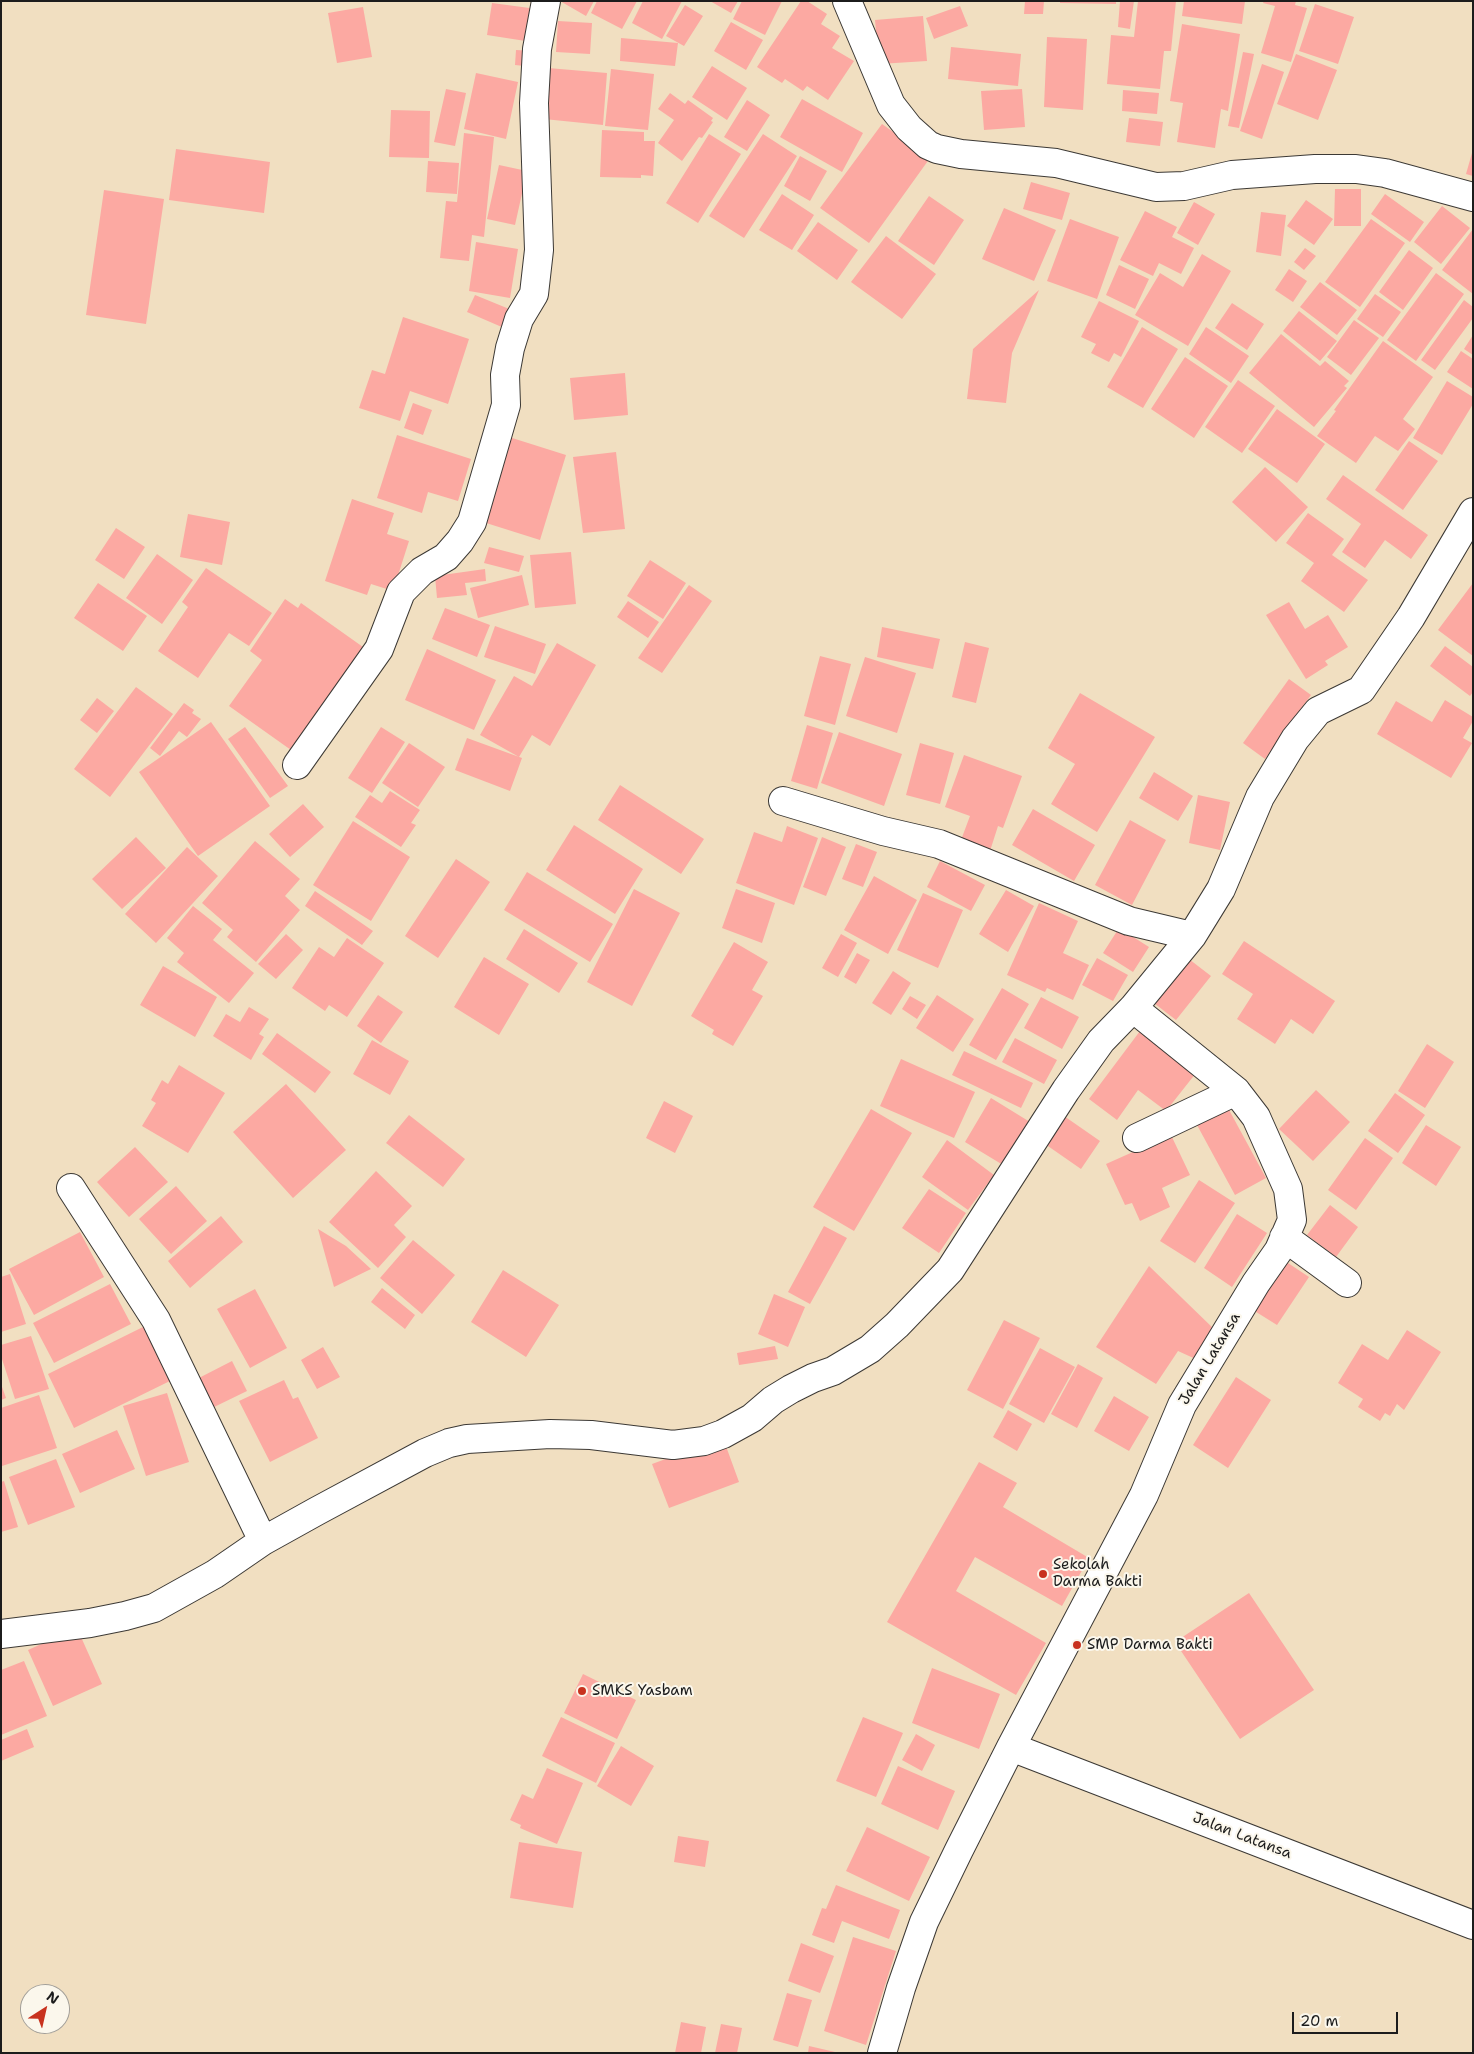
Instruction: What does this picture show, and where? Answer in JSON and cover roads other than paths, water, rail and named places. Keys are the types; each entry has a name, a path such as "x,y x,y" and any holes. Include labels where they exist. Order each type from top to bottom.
{"street":[{"path":"297,765 379,650 401,592 422,571 446,557 460,542 472,522 506,405 504,374 510,348 519,319 534,294 539,250 534,103 537,49 546,1"},
{"path":"847,1 891,105 909,128 937,149 962,154 1056,163 1156,188 1184,186 1232,175 1315,169 1356,169 1385,173 1473,197"},
{"path":"1,1634 90,1623 154,1608 215,1574 263,1541 425,1453 449,1443 475,1438 550,1434 591,1435 673,1445 704,1441 723,1434 752,1418 773,1400 813,1378 833,1371 862,1354 897,1325 950,1270 1066,1090 1100,1041 1133,1008 1192,936 1221,889 1260,796 1295,740 1318,711 1361,690 1383,661 1411,617 1473,512"},
{"path":"783,801 883,831 939,844 1129,920 1192,936"},
{"name":"Jalan Latansa","path":"882,2053 901,1988 924,1922 1011,1747 1144,1495 1182,1405 1256,1283 1279,1250 1292,1220 1288,1189 1256,1116 1236,1091 1133,1008"},
{"path":"1138,1138 1236,1091"},
{"path":"71,1188 156,1320 263,1541"},
{"path":"1284,1237 1347,1283"},
{"name":"Jalan Latansa","path":"1011,1747 1473,1925"}],"place":[{"name":"Sekolah Darma Bakti","path":"1043,1574"},
{"name":"SMP Darma Bakti","path":"1077,1645"},
{"name":"SMKS Yasbam","path":"582,1691"}]}
